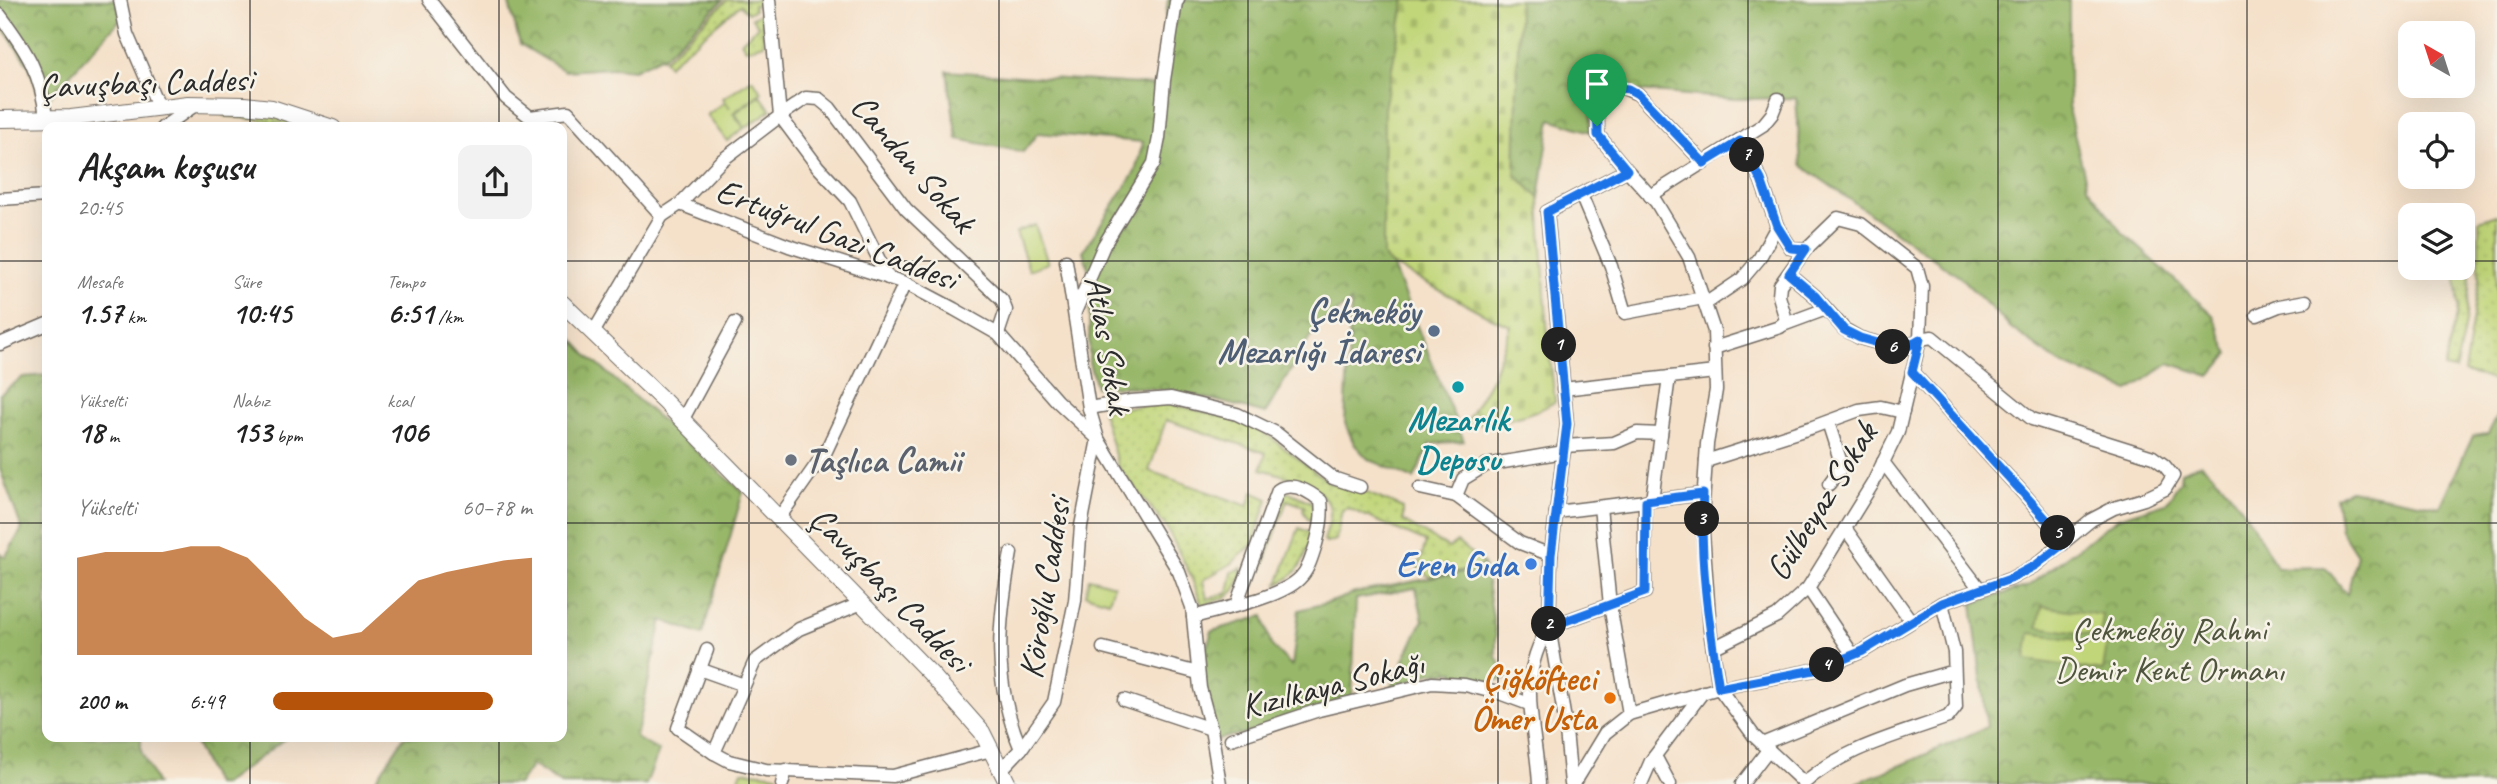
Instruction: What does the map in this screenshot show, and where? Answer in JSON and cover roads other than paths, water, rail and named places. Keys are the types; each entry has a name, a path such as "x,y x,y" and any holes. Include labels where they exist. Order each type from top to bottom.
{"main road":[{"name":"Çavuşbaşı Caddesi","path":"0,119 47,118 195,105 272,108 315,122"},
{"name":"Çavuşbaşı Caddesi","path":"567,308 683,419 939,682 982,732 1004,777"}],"street":[{"path":"120,0 127,33 159,108"},
{"path":"429,0 506,98 530,117 568,111 662,216"},
{"path":"769,0 780,116 818,166 850,201 888,278"},
{"path":"1075,312 1104,245 1154,163 1164,80 1178,0"},
{"path":"0,15 22,44 32,63 44,94 47,118"},
{"path":"1704,163 1638,94 1623,88 1606,86 1597,90 1598,135 1656,202 1689,257 1714,331 1716,390 1706,461 1702,519 1719,688 1765,747 1804,784 1825,766 1853,752 1948,717 1956,707 1954,652 1942,603"},
{"name":"Candan Sokak","path":"780,116 806,98 820,99 830,108 906,209 1002,300 1006,310 998,334"},
{"path":"1650,196 1763,125 1772,114 1778,99"},
{"path":"171,122 195,105"},
{"path":"593,333 662,216 680,204 721,161 780,116"},
{"path":"1740,141 1761,180 1777,226 1791,248 1806,249"},
{"path":"1573,784 1549,627 1551,555 1567,424 1547,212 1627,170"},
{"path":"1581,195 1611,266 1625,313 1704,301 1742,279 1759,260 1777,226"},
{"path":"0,199 42,196"},
{"name":"Ertuğrul Gazi Caddesi","path":"680,204 789,246 905,283 998,334 1057,401 1098,439 1179,572 1192,607 1198,673 1220,784"},
{"name":"Gülbeyaz Sokak","path":"1713,648 1777,616 1808,588 1883,462 1898,432 1903,412 1920,339 1922,286 1917,268 1861,224 1838,218 1806,249"},
{"path":"1780,327 1786,320 1779,296 1780,285 1806,249"},
{"name":"Atlas Sokak","path":"1066,261 1089,408 1098,439"},
{"path":"1573,784 1605,733 1629,714 1719,688 1819,669 1853,655 1942,603 2010,579 2036,565 2091,520 2114,508 2165,489 2173,476 2153,457 2032,419 1932,337 1920,339 1908,346 1892,347 1860,338 1844,330 1815,296 1789,274"},
{"path":"779,518 827,451 905,283"},
{"path":"2257,315 2278,306 2306,301"},
{"path":"1714,348 1826,309"},
{"path":"683,419 735,323"},
{"path":"0,344 42,326"},
{"path":"1563,389 1715,372"},
{"path":"1912,372 2024,494 2059,534 2063,544"},
{"path":"1539,784 1535,735 1529,704 1530,670 1541,640 1549,627 1645,592 1649,501 1668,377"},
{"path":"1089,408 1171,397 1237,414 1276,433 1333,478 1360,487"},
{"path":"1706,461 1859,410 1881,407 1903,412"},
{"path":"1828,422 1842,466 1829,484"},
{"path":"1456,496 1463,479 1486,465 1564,449 1614,443 1637,433 1661,434"},
{"name":"Köroğlu Caddesi","path":"1004,777 1054,702 1075,601 1081,526 1098,439"},
{"path":"1883,462 1980,589"},
{"path":"1193,617 1236,605 1282,591 1303,575 1309,566 1323,517 1321,501 1312,494 1290,486 1278,490 1236,605"},
{"path":"1420,488 1456,496 1520,543 1551,555"},
{"path":"1556,512 1703,494"},
{"path":"1600,507 1610,606 1629,714"},
{"path":"1845,528 1910,621"},
{"path":"1011,553 1001,609 1000,662 1009,721 1021,749"},
{"path":"1808,588 1853,655"},
{"path":"714,753 754,661 799,629 862,603"},
{"path":"1103,648 1198,673"},
{"path":"707,650 678,727 729,761 766,770 883,780 991,750"},
{"path":"699,669 744,685"},
{"path":"1742,784 1765,747 1905,685 1954,671"},
{"name":"Kızılkaya Sokağı","path":"1231,739 1319,710 1432,683 1465,685 1529,704"},
{"path":"1641,784 1655,756 1703,692"},
{"path":"1125,700 1211,729"},
{"path":"1655,756 1670,784"},
{"path":"782,784 786,771"}],"place":[{"name":"Çekmeköy Mezarlığı İdaresi","path":"1434,331"},
{"name":"Mezarlık Deposu","path":"1458,387"},
{"name":"Taşlıca Camii","path":"791,460"},
{"name":"Eren Gıda","path":"1531,564"},
{"name":"Çiğköfteci Ömer Usta","path":"1610,698"}],"park label":[{"name":"Çekmeköy Rahmi Demir Kent Ormanı","path":"2169,649"}]}
